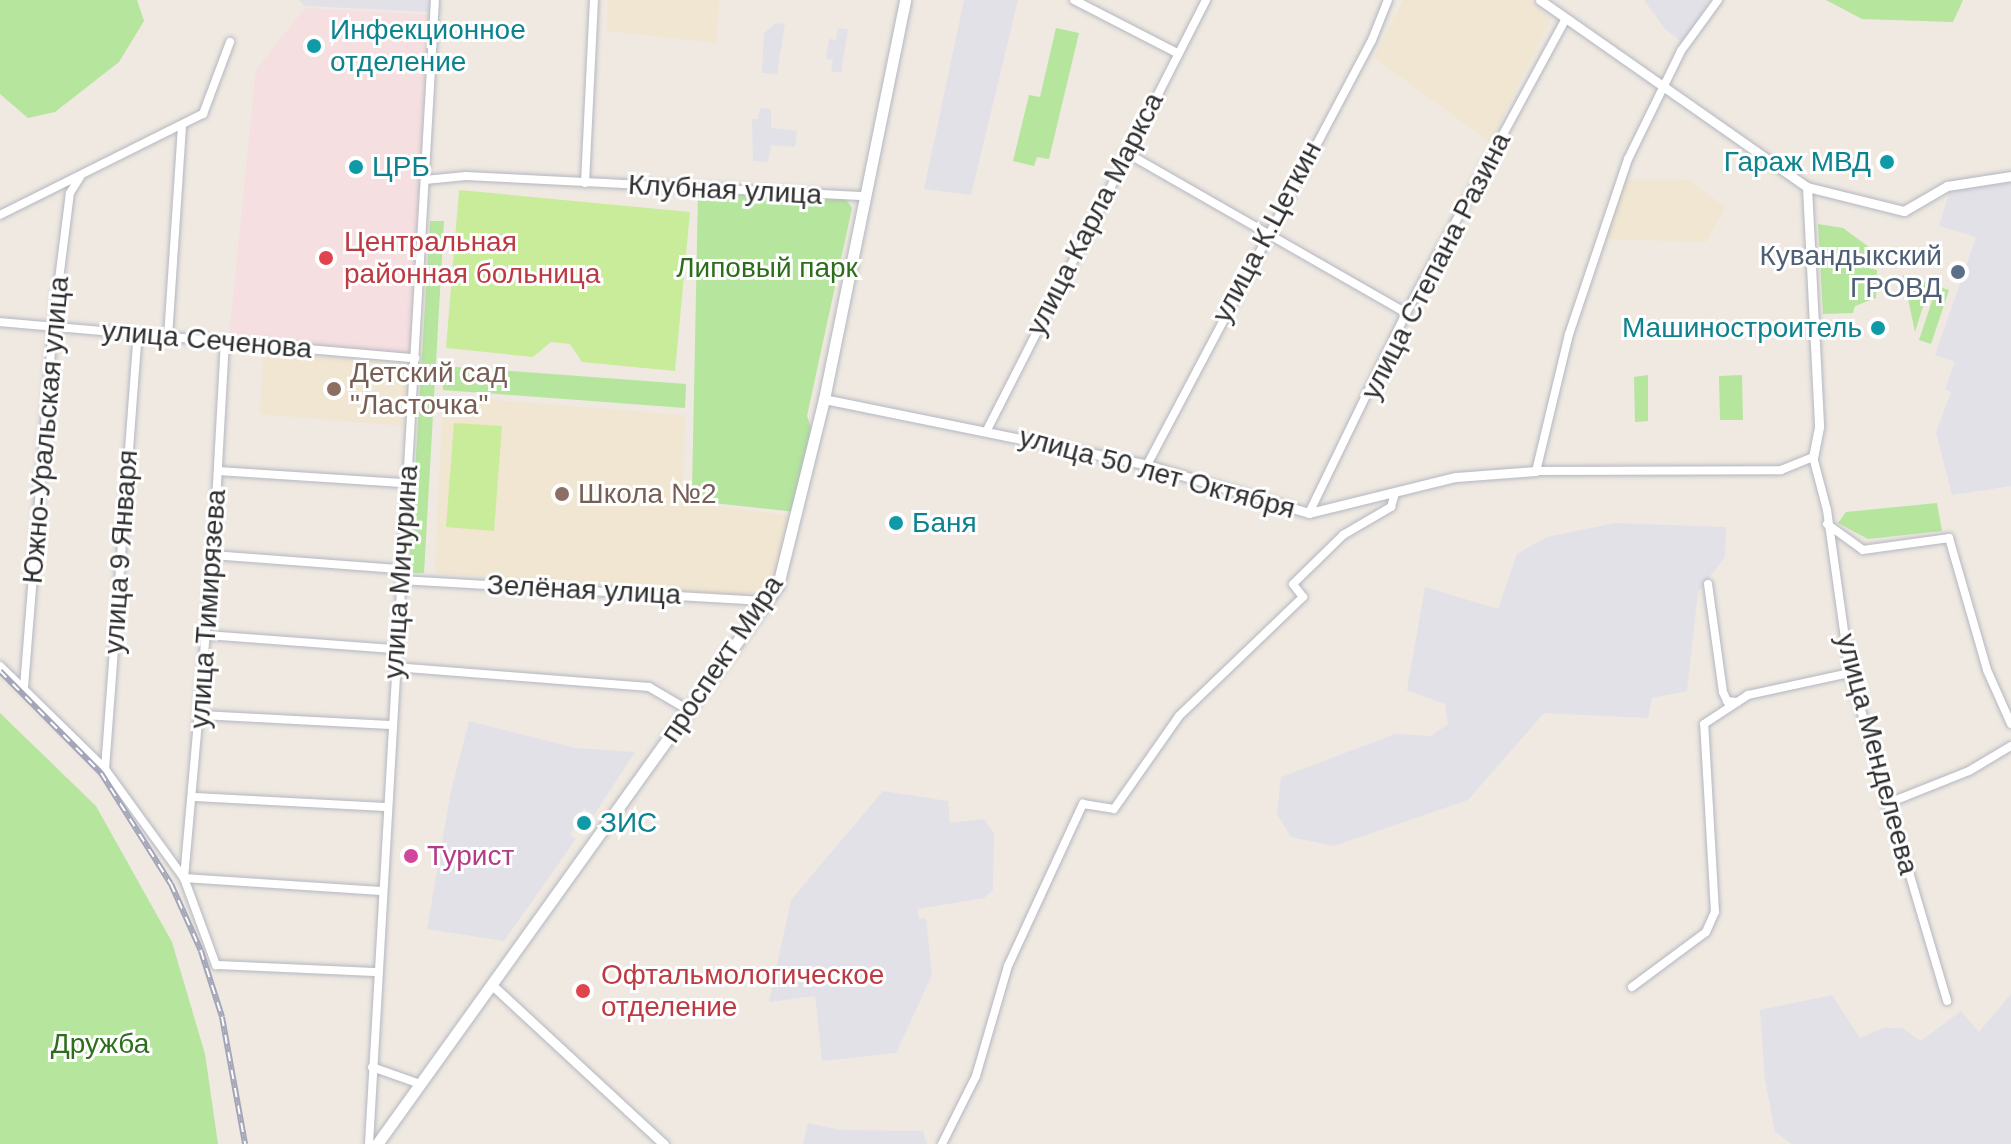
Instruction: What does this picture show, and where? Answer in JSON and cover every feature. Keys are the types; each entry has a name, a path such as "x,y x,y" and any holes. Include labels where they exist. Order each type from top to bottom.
{"main road":[{"name":"проспект Мира","path":"377,1144 768,601 786,561 824,399 905,0"}],"street":[{"name":"улица Мичурина","path":"369,1144 376,972 435,0"},
{"path":"585,183 594,0"},
{"path":"1074,0 1177,53"},
{"name":"улица Карла Маркса","path":"987,430 1125,152 1206,0"},
{"name":"улица К.Цеткин","path":"1147,465 1266,232 1372,40 1388,0"},
{"path":"1540,0 1807,187 1904,211 1947,186 2011,176"},
{"path":"1718,0 1681,51 1628,159 1587,274 1536,471 1781,470 1813,457 1819,427 1807,187"},
{"name":"улица Степана Разина","path":"1309,513 1406,313 1565,20"},
{"path":"0,215 203,114 230,42"},
{"path":"168,337 182,126"},
{"path":"1125,152 1406,313"},
{"name":"Клубная улица","path":"425,180 466,176 865,196"},
{"name":"Южно-Уральская улица","path":"24,687 53,327 70,193 80,177"},
{"name":"улица Сеченова","path":"0,322 415,358"},
{"name":"улица 9 Января","path":"105,769 138,334"},
{"name":"улица Тимирязева","path":"184,878 207,635 225,340"},
{"name":"улица 50 лет Октября","path":"824,399 1147,465 1309,513 1456,477 1536,471"},
{"name":"улица Менделеева","path":"1813,457 1827,524 1850,673 1886,804 1947,1001"},
{"path":"218,471 406,483"},
{"path":"942,1144 976,1076 1008,966 1083,804 1114,809 1179,716 1303,597 1293,584 1343,535 1391,507 1395,493"},
{"path":"1827,524 1863,550 1949,538 1987,670 2011,724"},
{"path":"213,555 400,569"},
{"name":"Зелёная улица","path":"400,580 768,601"},
{"path":"1708,584 1723,692 1727,701 1737,702"},
{"path":"207,635 395,649"},
{"path":"0,666 105,769 184,878 216,965 376,972"},
{"path":"394,667 649,687 690,711"},
{"path":"1632,987 1706,932 1715,912 1704,724 1748,695 1850,673"},
{"path":"200,715 391,725"},
{"path":"1886,804 1969,771 2011,746"},
{"path":"194,797 386,807"},
{"path":"184,878 381,891"},
{"path":"491,984 664,1144"},
{"path":"372,1067 420,1084"}],"shaded area":[{"path":"299,0 429,0 429,12 305,6"},
{"path":"608,0 719,0 717,43 607,31"},
{"path":"964,0 1018,0 971,195 924,189"},
{"path":"1403,0 1530,0 1551,19 1490,142 1374,58"},
{"path":"1644,0 1710,0 1683,43 1665,29"},
{"name":"Центральная районная больница","path":"305,8 429,15 410,354 229,337 256,70"},
{"path":"776,23 785,24 777,74 762,73 764,33"},
{"path":"838,28 848,29 841,73 831,71 833,60 826,59 829,39 836,40"},
{"path":"760,108 771,109 771,128 797,131 795,147 771,145 768,162 753,161 752,119 758,119"},
{"path":"1626,179 1689,180 1725,207 1706,242 1605,239"},
{"path":"2011,183 2011,486 1952,495 1936,432 1951,392 1945,389 1955,362 1935,355 1976,237 1939,226 1950,190"},
{"name":"Детский сад \"Ласточка\"","path":"264,352 408,363 404,426 260,414"},
{"name":"Школа №2","path":"443,396 685,415 683,488 690,503 794,516 776,580 765,597 435,573"},
{"path":"1615,523 1726,527 1725,557 1698,592 1687,691 1652,698 1648,718 1544,713 1468,800 1334,846 1291,837 1277,814 1281,777 1395,734 1431,736 1448,724 1445,704 1407,690 1425,587 1498,609 1517,554 1547,537"},
{"path":"469,721 575,748 635,752 594,815 584,808 570,835 576,839 504,941 427,929 451,791"},
{"path":"883,791 948,801 950,823 984,819 994,834 993,890 984,898 918,909 919,919 926,918 932,975 896,1053 822,1061 815,996 769,1002 791,900"},
{"path":"2011,994 2011,1144 1792,1144 1775,1132 1765,1080 1760,1010 1832,995 1860,1038 1883,1028 1902,1028 1921,1041 1961,1011 1979,1032"},
{"path":"808,1123 841,1130 923,1131 927,1144 803,1144"}],"green space":[{"path":"0,0 137,0 144,21 119,62 55,112 28,118 0,94"},
{"path":"1826,0 1963,0 1953,22 1862,19"},
{"path":"1056,28 1079,33 1049,159 1037,157 1034,166 1013,161 1029,95 1040,97"},
{"path":"459,190 690,212 675,371 582,362 570,344 551,342 533,357 446,348"},
{"name":"Липовый парк","path":"698,194 845,198 852,208 807,416 813,432 796,512 704,502 692,490"},
{"path":"430,221 444,221 424,573 409,573"},
{"path":"1818,224 1843,228 1873,250 1868,268 1877,270 1876,298 1855,306 1853,313 1823,314"},
{"path":"1903,275 1930,284 1915,332"},
{"path":"1937,286 1949,290 1931,344 1919,340"},
{"path":"442,366 686,384 685,408 443,390"},
{"path":"1648,375 1648,421 1635,422 1634,377"},
{"path":"1742,375 1743,420 1720,420 1719,376"},
{"path":"454,423 502,426 494,531 446,527"},
{"path":"1937,503 1942,531 1868,539 1838,523 1846,512"},
{"name":"Дружба","path":"0,713 96,806 172,942 205,1054 218,1144 0,1144"}],"railway":[{"path":"0,671 101,773 171,884 201,951 222,1017 245,1144"}],"place":[{"name":"Инфекционное отделение","path":"314,46"},
{"name":"Гараж МВД","path":"1887,162"},
{"name":"ЦРБ","path":"356,167"},
{"name":"Центральная районная больница","path":"326,258"},
{"name":"Кувандыкский ГРОВД","path":"1958,272"},
{"name":"Машиностроитель","path":"1878,328"},
{"name":"Детский сад \"Ласточка\"","path":"334,389"},
{"name":"Школа №2","path":"562,494"},
{"name":"Баня","path":"896,523"},
{"name":"ЗИС","path":"584,823"},
{"name":"Турист","path":"411,856"},
{"name":"Офтальмологическое отделение","path":"583,991"}]}
